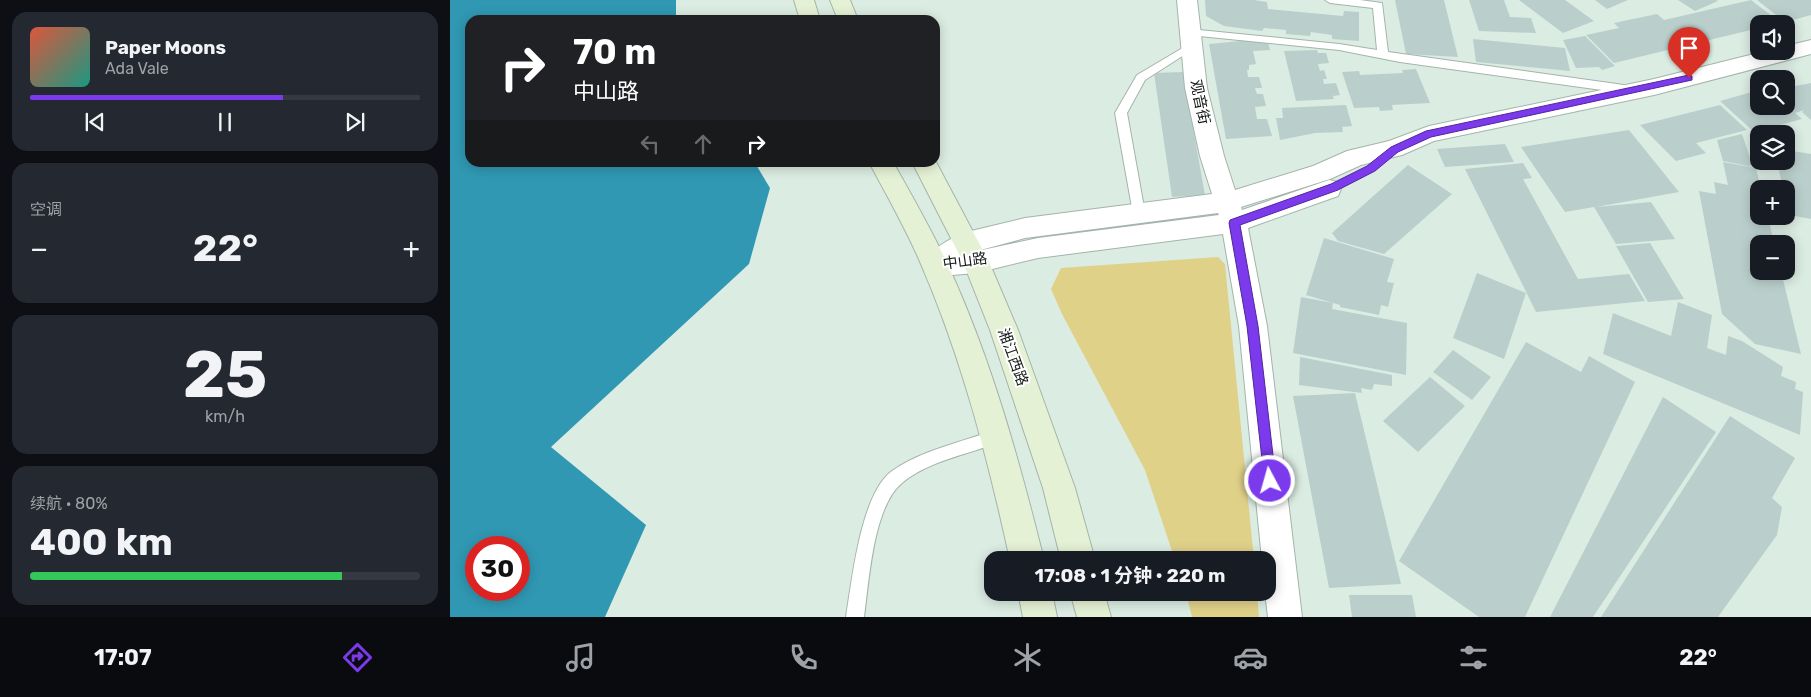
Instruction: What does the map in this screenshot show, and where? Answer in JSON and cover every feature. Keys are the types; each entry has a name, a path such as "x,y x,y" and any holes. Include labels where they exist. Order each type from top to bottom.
{"main road":[{"path":"804,0 808,15"},
{"path":"840,0 846,15"},
{"path":"884,167 935,265 966,346 995,437 1025,551"},
{"name":"湘江西路","path":"927,167 972,252 1004,330 1059,488 1076,551"},
{"path":"1037,601 1040,617"},
{"path":"1090,601 1094,617"}],"street":[{"name":"观音街","path":"1187,0 1196,88 1230,213 1253,326 1285,617"},
{"name":"中山路","path":"972,252 1038,248 1230,213 1334,187 1371,168 1394,149 1429,134 1636,91 1811,47"},
{"name":"中山路","path":"935,265 972,252 1025,228 1139,213 1230,213"}],"lane":[{"path":"1330,0 1378,5 1383,55"},
{"path":"1139,213 1121,112 1141,78 1190,39 1338,47 1636,91"},
{"path":"855,617 876,513 890,482 913,468 995,437"}],"shaded area":[{"path":"1218,257 1225,264 1253,551 1172,551 1145,470 1062,314 1051,289 1061,268"},
{"path":"1188,601 1258,601 1259,617 1192,617"}],"water":[{"path":"450,0 676,0 676,15 465,15 465,167 757,167 770,188 749,264 551,447 646,525 605,617 450,617"}],"building":[{"path":"1205,0 1254,0 1267,2 1268,9 1343,16 1344,11 1359,12 1359,41 1332,39 1332,35 1311,32 1310,36 1286,34 1286,30 1264,28 1262,31 1224,26 1206,16"},
{"path":"1395,0 1444,0 1458,57 1406,54"},
{"path":"1469,0 1504,0 1510,17 1531,18 1536,33 1479,31"},
{"path":"1519,0 1565,0 1594,21 1563,33"},
{"path":"1595,0 1628,0 1607,9"},
{"path":"1678,0 1716,0 1718,1 1695,11"},
{"path":"1751,0 1771,15 1750,15 1750,30 1614,63 1586,35 1619,28 1614,23 1657,14 1664,20"},
{"path":"1757,0 1811,0 1811,15 1795,19 1795,15 1776,15"},
{"path":"1585,36 1615,66 1602,70 1599,67 1576,68 1563,40"},
{"path":"1473,39 1565,48 1570,71 1476,62"},
{"path":"1251,40 1268,42 1270,50 1253,51 1256,64 1249,65 1249,70 1247,70 1248,77 1259,77 1262,88 1255,88 1257,94 1263,94 1266,106 1255,107 1257,119 1267,119 1272,136 1226,139 1209,44"},
{"path":"1317,50 1318,53 1326,53 1329,63 1318,64 1320,71 1324,70 1327,79 1323,79 1324,84 1336,83 1340,95 1333,96 1334,99 1296,101 1284,51"},
{"path":"1416,69 1430,103 1392,105 1393,110 1380,111 1379,107 1354,108 1342,72 1359,71 1360,75 1403,73 1402,70"},
{"path":"1183,72 1205,195 1172,197 1154,73"},
{"path":"1811,83 1811,120 1802,112 1804,110 1795,113 1795,86"},
{"path":"1750,93 1750,115 1795,115 1795,113 1802,119 1780,125 1750,125 1750,128 1720,101"},
{"path":"1346,105 1352,126 1342,127 1343,132 1315,133 1280,140 1276,118 1283,118 1282,108"},
{"path":"1720,105 1747,130 1696,143 1706,153 1676,161 1640,125"},
{"path":"1629,130 1679,192 1596,207 1651,202 1675,239 1616,244 1594,207 1565,212 1521,147"},
{"path":"1742,134 1750,158 1750,166 1723,161 1717,140"},
{"path":"1505,144 1514,162 1445,167 1437,149"},
{"path":"1795,151 1811,154 1811,219 1795,216 1795,180 1781,180 1779,170 1795,170"},
{"path":"1723,162 1750,167 1750,170 1756,170 1759,180 1750,180 1750,225 1770,225 1772,235 1750,235 1750,280 1783,280 1801,354 1755,344 1722,314 1699,191 1716,194 1714,182 1728,185"},
{"path":"1523,163 1532,178 1523,179 1578,279 1629,274 1645,301 1536,312 1465,169"},
{"path":"1408,165 1452,194 1384,254 1338,241 1332,233"},
{"path":"1324,238 1394,259 1387,282 1394,283 1388,307 1381,305 1379,315 1340,307 1340,305 1306,295"},
{"path":"1650,243 1684,299 1648,302 1616,246"},
{"path":"1477,273 1526,293 1504,359 1453,338"},
{"path":"1301,297 1333,303 1332,309 1407,323 1406,375 1293,353"},
{"path":"1678,302 1712,315 1707,348 1726,355 1728,336 1742,341 1783,367 1781,376 1796,382 1795,389 1803,392 1800,435 1603,354 1613,313 1671,336"},
{"path":"1526,342 1581,372 1589,356 1635,382 1525,617 1479,617 1399,561"},
{"path":"1453,350 1491,377 1472,400 1433,372"},
{"path":"1300,357 1392,375 1392,386 1374,384 1372,390 1361,388 1362,393 1299,385"},
{"path":"1430,377 1465,406 1418,452 1383,421"},
{"path":"1355,393 1401,584 1329,588 1293,396"},
{"path":"1663,397 1716,432 1593,617 1550,617"},
{"path":"1730,416 1795,458 1772,498 1782,507 1777,535 1718,617 1601,617"},
{"path":"1349,595 1412,595 1416,617 1352,617"}],"route":[{"path":"1270,481 1253,326 1234,223 1334,187 1371,168 1394,149 1429,134 1689,78"}]}
